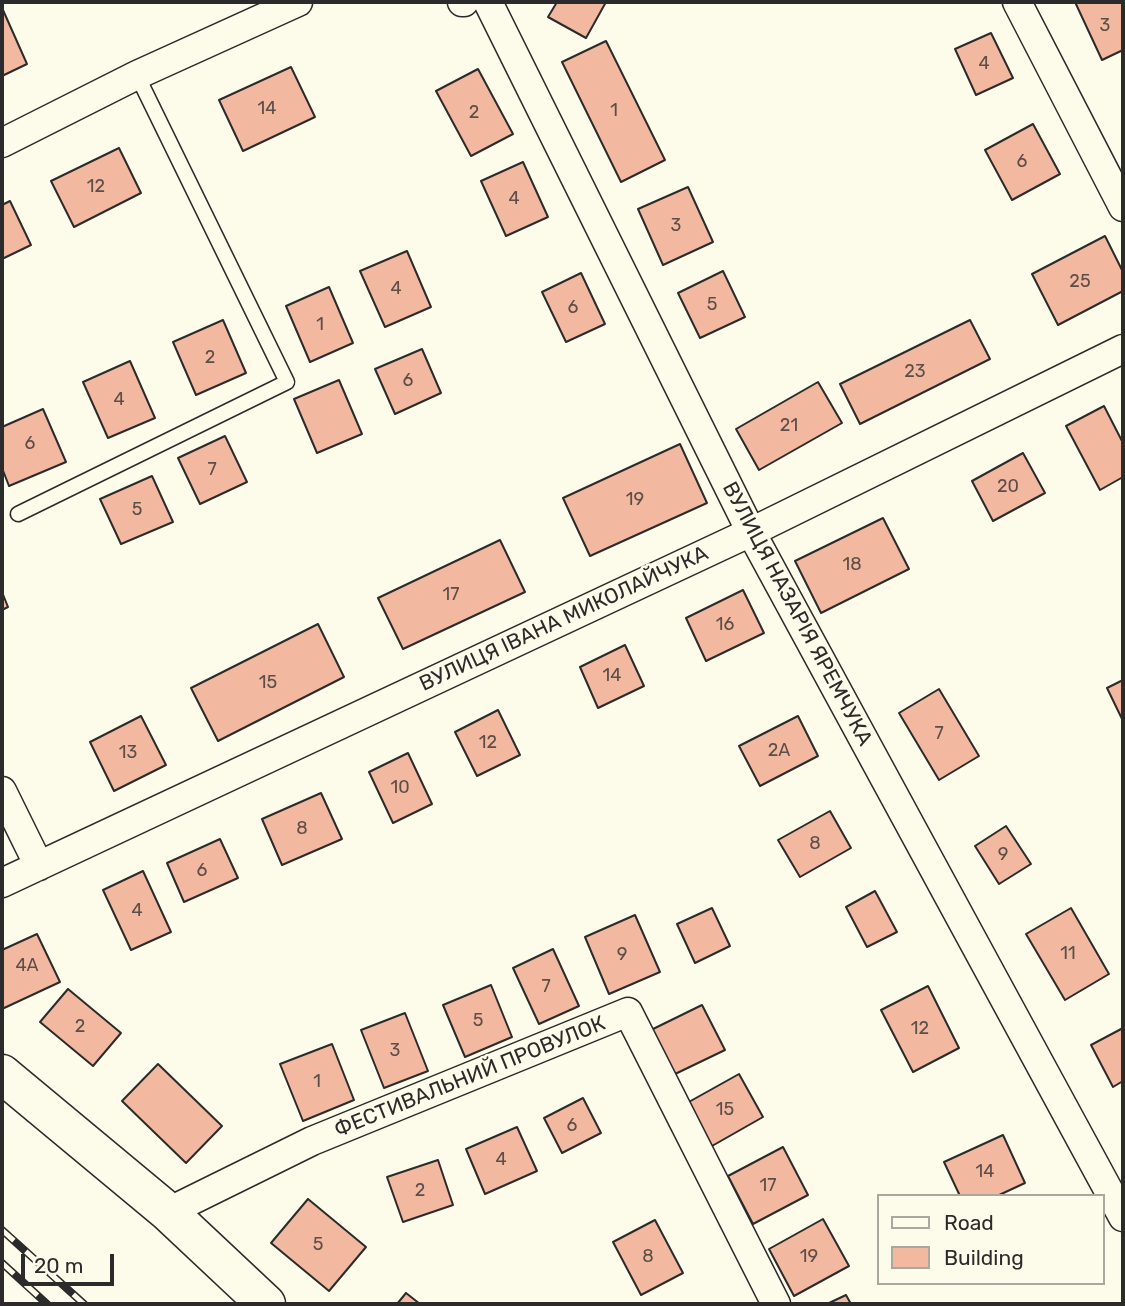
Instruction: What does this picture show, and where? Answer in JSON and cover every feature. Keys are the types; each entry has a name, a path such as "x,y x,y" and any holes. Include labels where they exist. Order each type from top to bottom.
{"street":[{"path":"2,142 137,75 298,2"},
{"name":"ВУЛИЦЯ НАЗАРІЯ ЯРЕМЧУКА","path":"488,2 751,532 1123,1217"},
{"path":"1017,2 1123,207"},
{"name":"ВУЛИЦЯ ІВАНА МИКОЛАЙЧУКА","path":"2,883 751,532 1123,349"},
{"path":"2,791 39,866"},
{"name":"ФЕСТИВАЛЬНИЙ ПРОВУЛОК","path":"168,1212 312,1141 628,1012 776,1304"},
{"path":"2,1074 168,1212 266,1304"}],"lane":[{"path":"18,514 287,382 137,75"}],"building":[{"path":"557,2 606,2 586,38 548,17"},
{"path":"1075,2 1123,2 1123,50 1102,60"},
{"path":"2,11 27,64 2,76"},
{"path":"991,33 1013,78 976,95 955,49"},
{"path":"606,41 665,160 621,182 562,62"},
{"path":"291,67 315,117 243,151 219,100"},
{"path":"478,69 513,134 471,156 436,91"},
{"path":"1033,124 1060,174 1012,200 985,150"},
{"path":"119,148 141,193 74,227 51,181"},
{"path":"523,162 548,217 506,236 481,181"},
{"path":"688,187 713,242 663,265 638,209"},
{"path":"10,201 31,245 2,259 2,205"},
{"path":"1105,236 1123,272 1123,291 1058,325 1032,274"},
{"path":"407,251 431,307 385,327 360,271"},
{"path":"723,271 745,317 700,338 678,293"},
{"path":"581,273 605,324 566,342 542,292"},
{"path":"329,287 353,343 310,362 286,306"},
{"path":"223,320 246,373 196,395 173,342"},
{"path":"970,320 990,359 860,424 840,384"},
{"path":"422,349 441,393 395,414 375,369"},
{"path":"130,361 155,418 108,438 83,382"},
{"path":"339,380 362,434 317,453 294,399"},
{"path":"818,382 842,423 759,470 736,429"},
{"path":"1104,406 1123,443 1123,477 1100,490 1066,426"},
{"path":"43,409 66,462 9,486 2,468 2,427"},
{"path":"225,436 247,482 200,504 178,458"},
{"path":"680,444 707,503 590,556 563,498"},
{"path":"1023,453 1045,493 993,521 972,481"},
{"path":"152,476 173,522 121,544 100,499"},
{"path":"883,518 909,569 821,613 795,561"},
{"path":"500,540 525,592 403,649 378,598"},
{"path":"743,590 764,633 706,661 686,618"},
{"path":"2,592 8,607 2,610"},
{"path":"318,624 344,677 218,741 191,688"},
{"path":"625,645 644,686 598,708 580,667"},
{"path":"1123,680 1123,721 1107,688"},
{"path":"939,689 979,756 939,780 899,713"},
{"path":"498,710 520,755 477,776 455,732"},
{"path":"141,716 166,765 114,791 90,742"},
{"path":"798,716 818,756 760,786 739,746"},
{"path":"408,753 432,804 393,823 369,772"},
{"path":"321,793 342,839 282,865 262,819"},
{"path":"830,811 851,848 800,877 778,840"},
{"path":"1006,826 1031,864 999,884 975,846"},
{"path":"220,839 238,878 184,902 167,863"},
{"path":"143,871 171,932 131,950 103,890"},
{"path":"875,891 897,932 867,947 846,907"},
{"path":"712,908 730,946 695,963 677,924"},
{"path":"1071,908 1109,974 1065,1000 1026,934"},
{"path":"635,915 660,972 609,994 585,937"},
{"path":"37,934 60,982 2,1009 2,950"},
{"path":"553,949 579,1006 539,1024 513,968"},
{"path":"491,985 512,1037 465,1057 443,1005"},
{"path":"928,986 959,1048 913,1072 881,1010"},
{"path":"68,989 121,1033 93,1066 40,1022"},
{"path":"702,1005 725,1050 673,1075 651,1030"},
{"path":"405,1013 428,1071 384,1088 361,1030"},
{"path":"1123,1028 1123,1081 1113,1087 1091,1045"},
{"path":"332,1044 354,1100 303,1121 280,1064"},
{"path":"158,1064 222,1126 186,1163 122,1101"},
{"path":"739,1074 763,1117 712,1146 687,1103"},
{"path":"583,1098 601,1133 562,1153 544,1118"},
{"path":"517,1127 537,1171 485,1194 466,1149"},
{"path":"1003,1135 1025,1183 1001,1194 959,1194 944,1162"},
{"path":"783,1147 808,1195 753,1224 728,1176"},
{"path":"438,1160 453,1205 403,1222 387,1177"},
{"path":"308,1199 366,1247 329,1291 271,1243"},
{"path":"823,1219 849,1266 794,1296 769,1249"},
{"path":"655,1220 683,1273 641,1295 613,1242"},
{"path":"406,1293 420,1304 397,1304"},
{"path":"846,1295 851,1304 827,1304"}],"railway":[{"path":"2,1230 84,1304"},
{"path":"2,1263 47,1304"}]}
